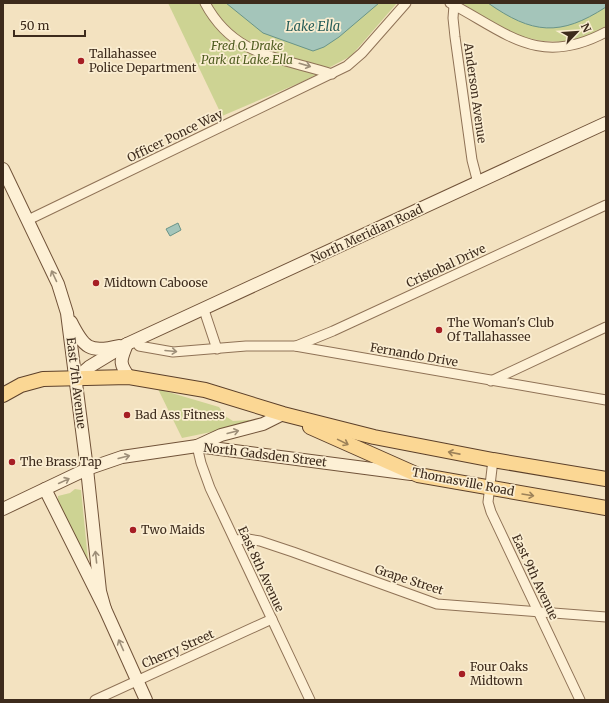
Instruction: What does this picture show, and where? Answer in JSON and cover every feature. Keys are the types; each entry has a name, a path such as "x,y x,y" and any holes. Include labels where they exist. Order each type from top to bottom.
{"main road":[{"name":"Thomasville Road","path":"3,395 22,394 75,379 129,377 205,390 283,414 374,437 493,460 606,479"},
{"name":"Thomasville Road","path":"283,414 418,476 606,508"}],"street":[{"path":"205,3 219,25 237,42 267,55 332,74"},
{"name":"Officer Ponce Way","path":"28,220 347,66 358,57 406,3"},
{"path":"452,4 502,34 532,45 570,45 589,40 606,32"},
{"name":"Anderson Avenue","path":"452,4 472,160 478,182"},
{"name":"North Meridian Road","path":"75,379 90,367 131,342 204,310 606,123"},
{"name":"East 7th Avenue","path":"3,168 58,284 67,313 87,469 100,591 105,609"},
{"name":"Cristobal Drive","path":"295,346 333,331 606,205"},
{"path":"204,310 217,349"},
{"name":"North Meridian Road","path":"67,313 80,340 91,348 106,349 131,342"},
{"path":"491,380 606,327"},
{"path":"129,377 122,367 121,360 131,342"},
{"name":"Fernando Drive","path":"131,342 139,346 173,352 246,346 295,346 606,400"},
{"path":"197,446 221,435 262,424 283,414"},
{"name":"North Gadsden Street","path":"3,509 87,469 122,457 197,446 418,476"},
{"name":"East 8th Avenue","path":"197,446 201,464 210,488 310,700"},
{"name":"East 9th Avenue","path":"493,460 488,502 491,512 580,700"},
{"name":"East 7th Avenue","path":"45,489 105,609 146,700"},
{"name":"Grape Street","path":"235,540 260,541 437,604 606,617"},
{"name":"Cherry Street","path":"95,700 272,620"}],"green space":[{"name":"Fred O. Drake Park at Lake Ella","path":"168,3 397,3 351,56 304,81 222,116"},
{"path":"462,3 606,3 606,26 589,35 565,42 543,41 512,35"},
{"path":"158,389 219,407 225,416 233,421 249,420 250,424 182,438"},
{"path":"75,489 81,490 89,570 58,501 58,496 70,493"}],"water":[{"name":"Lake Ella","path":"226,3 379,3 339,37 324,47 313,51 263,33"},
{"path":"488,3 606,3 606,7 590,17 574,23 560,27 546,28 533,26 519,21"},
{"path":"178,223 181,230 170,236 166,229"}],"place":[{"name":"Tallahassee Police Department","path":"81,61"},
{"name":"Midtown Caboose","path":"96,283"},
{"name":"The Woman's Club Of Tallahassee","path":"439,330"},
{"name":"Bad Ass Fitness","path":"127,415"},
{"name":"The Brass Tap","path":"12,462"},
{"name":"Two Maids","path":"133,530"},
{"name":"Four Oaks Midtown","path":"462,674"}]}
